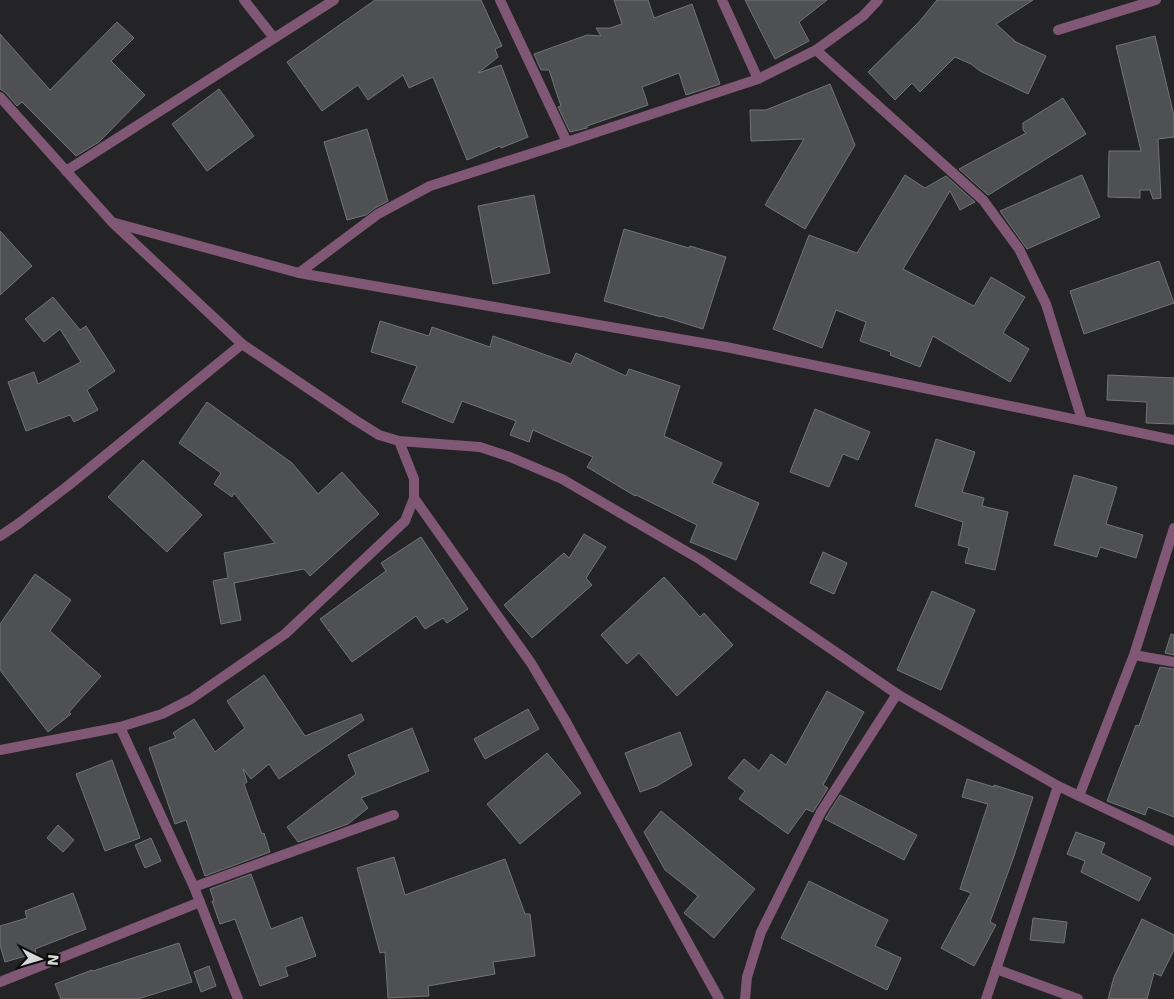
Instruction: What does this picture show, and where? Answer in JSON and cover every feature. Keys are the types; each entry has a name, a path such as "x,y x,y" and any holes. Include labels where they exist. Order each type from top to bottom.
{"street":[{"path":"244,0 274,38"},
{"path":"66,171 334,0"},
{"path":"500,0 567,142"},
{"path":"722,0 758,79"},
{"path":"299,273 378,214 430,186 758,79 816,50 863,16 878,0"},
{"path":"1058,30 1156,0"},
{"path":"816,50 983,200 1019,249 1046,304 1082,420"},
{"path":"0,97 112,222 242,344 355,420 379,435 399,441 480,447 510,457 562,479 701,560 896,694 1058,786 1174,841"},
{"path":"112,222 299,273 726,347 1174,440"},
{"path":"0,536 69,485 242,344"},
{"path":"0,750 120,727 162,714 191,699 284,634 404,520 414,498 414,479 399,441"},
{"path":"414,498 531,663 565,720 719,999"},
{"path":"1079,796 1134,655 1174,528"},
{"path":"1134,655 1174,662"},
{"path":"745,999 747,977 761,932 821,812 896,694"},
{"path":"120,727 194,887 238,999"},
{"path":"986,999 1058,786"},
{"path":"194,887 394,815"},
{"path":"0,982 200,902"},
{"path":"996,968 1078,999"}],"building":[{"path":"375,0 481,0 502,46 495,49 498,57 478,73 501,65 528,137 467,160 433,77 409,88 403,75 368,100 358,85 322,111 287,62"},
{"path":"614,0 648,0 654,18 692,4 720,84 686,95 679,73 642,87 648,105 587,126 587,128 570,132 558,107 561,106 549,70 541,70 534,54 587,35 601,36 596,28 610,28 622,24"},
{"path":"745,0 827,0 799,22 809,41 775,59"},
{"path":"937,0 1033,0 996,24 1016,42 1046,56 1028,94 955,57 920,92 912,83 895,100 868,72 919,22"},
{"path":"117,22 134,38 111,61 145,95 99,142 76,156 22,102 17,106 0,89 0,34 50,90"},
{"path":"1155,36 1174,116 1174,137 1158,139 1161,198 1153,199 1150,190 1140,190 1140,198 1108,197 1109,151 1141,151 1116,46"},
{"path":"830,84 855,145 805,229 765,205 804,139 751,141 750,110 766,110"},
{"path":"219,89 254,136 207,171 172,124"},
{"path":"1063,98 1086,134 988,195 959,169 1026,133 1023,130 1023,123"},
{"path":"367,129 388,201 366,215 347,220 324,142"},
{"path":"905,175 925,188 946,176 975,202 960,210 950,191 903,269 974,306 991,277 1025,297 1003,333 1029,349 1010,382 933,336 920,367 890,355 891,352 860,341 866,322 836,310 822,348 773,329 809,235 857,253"},
{"path":"1082,175 1100,217 1027,249 1000,211"},
{"path":"534,195 550,273 493,284 478,206"},
{"path":"624,229 726,257 703,329 604,301"},
{"path":"0,231 32,266 0,295"},
{"path":"1159,261 1174,303 1084,334 1070,291"},
{"path":"53,297 80,330 86,326 115,371 87,390 98,410 74,422 70,415 26,431 8,382 34,372 38,384 81,362 60,329 44,342 25,319"},
{"path":"380,321 429,336 432,327 490,347 493,336 571,364 576,353 626,376 629,369 680,386 664,436 722,463 712,483 759,503 736,560 690,542 697,525 635,496 587,467 593,457 533,430 529,442 510,435 516,421 462,401 453,423 402,402 417,366 371,352"},
{"path":"1108,375 1174,378 1174,424 1146,423 1147,402 1107,400"},
{"path":"207,402 292,463 318,494 342,472 379,514 310,576 304,569 234,583 241,620 221,624 213,581 228,578 224,553 275,543 234,493 232,497 214,484 221,473 179,443"},
{"path":"815,409 870,432 858,460 843,454 829,487 790,472"},
{"path":"936,439 975,452 962,492 984,498 982,506 1008,512 995,570 965,563 969,548 958,545 963,522 915,506"},
{"path":"143,460 202,515 167,552 108,497"},
{"path":"1074,475 1117,487 1106,524 1143,535 1136,558 1100,547 1097,557 1054,545"},
{"path":"584,534 606,547 586,578 592,585 532,638 504,605 564,553 569,558"},
{"path":"421,537 468,609 447,623 443,618 425,629 416,616 352,662 320,619 386,571 381,563"},
{"path":"823,552 847,563 834,594 810,583"},
{"path":"35,574 71,600 50,631 101,676 69,712 71,714 48,732 0,670 0,624"},
{"path":"664,577 700,617 704,613 733,645 677,696 639,653 627,664 601,635"},
{"path":"932,591 975,610 941,690 897,670"},
{"path":"1171,634 1174,635 1174,655 1165,653"},
{"path":"1160,667 1174,669 1174,817 1148,807 1145,815 1107,801 1136,725 1139,726"},
{"path":"264,675 305,736 361,714 364,720 279,779 269,764 251,779 243,769 247,782 244,784 270,852 205,876 186,820 175,824 149,748 176,738 173,733 194,719 215,752 245,728 227,701"},
{"path":"827,691 864,712 823,785 828,788 813,812 806,809 788,834 739,799 745,791 728,778 744,759 759,771 771,754 786,765"},
{"path":"528,709 539,729 485,759 474,739"},
{"path":"412,728 429,771 361,798 368,808 348,824 298,842 287,827 356,774 348,755"},
{"path":"680,732 692,765 657,786 640,792 625,753"},
{"path":"547,753 581,793 520,844 487,804"},
{"path":"112,760 140,838 105,851 76,774"},
{"path":"967,779 1033,797 990,922 996,925 974,966 941,948 971,893 960,889 988,804 962,797"},
{"path":"840,795 917,835 904,860 825,819"},
{"path":"661,811 755,889 714,938 684,913 698,896 665,870 644,832"},
{"path":"58,825 74,840 63,852 47,838"},
{"path":"1076,832 1105,843 1101,853 1151,878 1139,901 1081,872 1085,861 1067,854"},
{"path":"151,838 161,861 145,868 135,845"},
{"path":"394,857 405,895 505,859 525,914 530,914 535,956 493,962 495,974 428,986 429,996 388,998 385,952 380,953 357,868"},
{"path":"251,874 271,929 302,917 316,956 285,967 288,976 260,986 235,919 220,924 210,889"},
{"path":"809,881 888,920 875,946 901,958 887,990 781,938"},
{"path":"73,893 86,929 35,949 36,953 5,962 0,945 0,926 27,918 25,911"},
{"path":"1033,918 1067,922 1064,943 1030,940"},
{"path":"1142,919 1174,935 1174,950 1161,976 1154,973 1147,999 1108,999 1114,977"},
{"path":"179,943 192,982 138,999 61,999 55,984 92,970"},
{"path":"209,966 216,986 201,992 194,972"}]}
